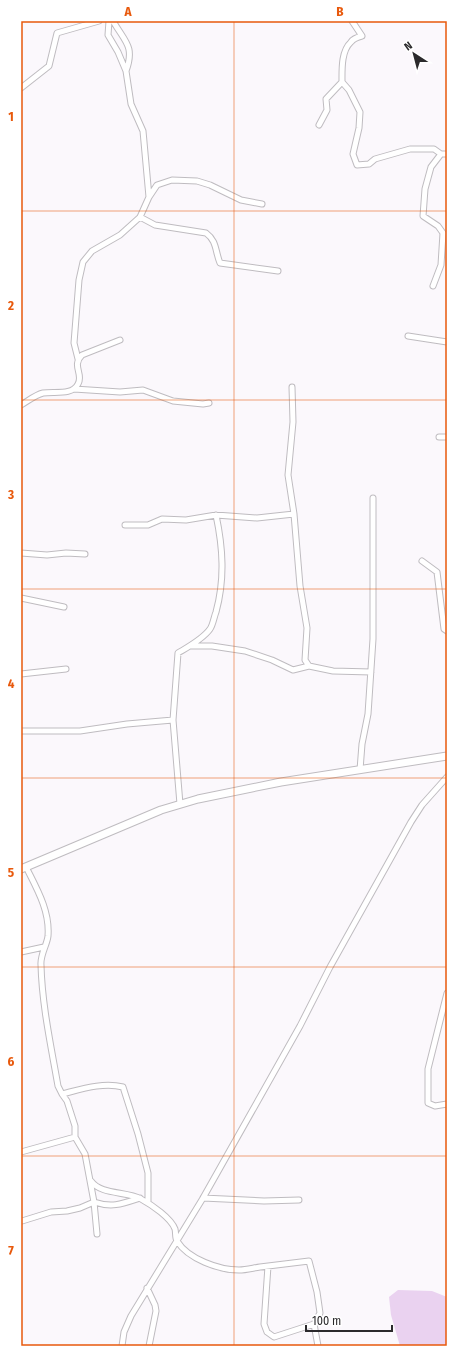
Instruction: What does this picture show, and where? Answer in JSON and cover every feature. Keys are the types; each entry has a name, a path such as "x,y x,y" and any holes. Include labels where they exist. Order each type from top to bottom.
{"main road":[{"path":"24,868 161,810 180,804 235,791 447,756"}],"street":[{"path":"21,88 49,66 57,33 99,21"},
{"path":"109,21 108,35 118,52 126,71 131,104 144,131 149,196"},
{"path":"113,21 130,48 130,60 126,71"},
{"path":"352,21 362,36 351,41 346,49 342,68 342,82 349,90 360,112 359,128 353,154 357,165 369,164 375,159 410,149 434,149 441,154 447,154"},
{"path":"320,125 327,110 326,99 342,82"},
{"path":"433,286 440,265 443,233 438,226 423,216 425,189 431,166 441,154"},
{"path":"74,389 79,380 78,359 74,343 79,280 83,262 92,251 120,235 140,217 149,196 157,185 172,180 197,181 210,185 241,200 262,204"},
{"path":"140,217 155,225 206,233 212,237 214,241 216,254 220,263 278,271"},
{"path":"408,336 447,342"},
{"path":"78,359 82,355 120,340"},
{"path":"292,387 293,422 288,475 294,514 300,586 307,628 305,660 309,666"},
{"path":"21,405 44,393 74,389 120,392 143,390 173,401 203,404 209,403"},
{"path":"439,437 447,437"},
{"path":"360,770 362,744 368,714 371,672 373,498"},
{"path":"125,526 148,525 162,519 186,520 216,515 257,518 294,514"},
{"path":"180,804 173,720 178,653 190,646 210,630 217,608 222,581 222,544 216,515"},
{"path":"21,553 47,556 66,553 85,554"},
{"path":"422,561 437,572 444,629 447,631"},
{"path":"21,598 64,607"},
{"path":"190,646 212,646 245,651 272,660 293,670 309,666 333,671 371,672"},
{"path":"21,674 66,669"},
{"path":"21,732 80,731 127,724 173,720"},
{"path":"122,1346 124,1332 131,1316 203,1198 300,1026 330,967 411,822 422,805 447,778"},
{"path":"24,868 41,898 48,917 48,937 40,963 45,1007 58,1086 67,1101 75,1126 75,1137 85,1154 94,1202 97,1234"},
{"path":"21,952 44,947"},
{"path":"447,993 428,1069 428,1103 435,1106 447,1104"},
{"path":"62,1094 88,1087 112,1085 123,1087 138,1134 148,1174 148,1203"},
{"path":"21,1152 75,1137"},
{"path":"90,1179 94,1185 100,1189 140,1198 156,1208 171,1222 175,1230 177,1240 195,1258 220,1267 238,1270 309,1261 320,1313 314,1324 318,1346"},
{"path":"22,1220 51,1212 80,1208 94,1202 105,1206 121,1204 140,1198"},
{"path":"203,1198 299,1200"},
{"path":"268,1266 264,1324 267,1332 274,1337 314,1324"},
{"path":"147,1288 155,1305 156,1311 149,1346"}],"shaded area":[{"path":"398,1290 432,1291 447,1297 447,1346 400,1346 391,1315 389,1297"}]}
